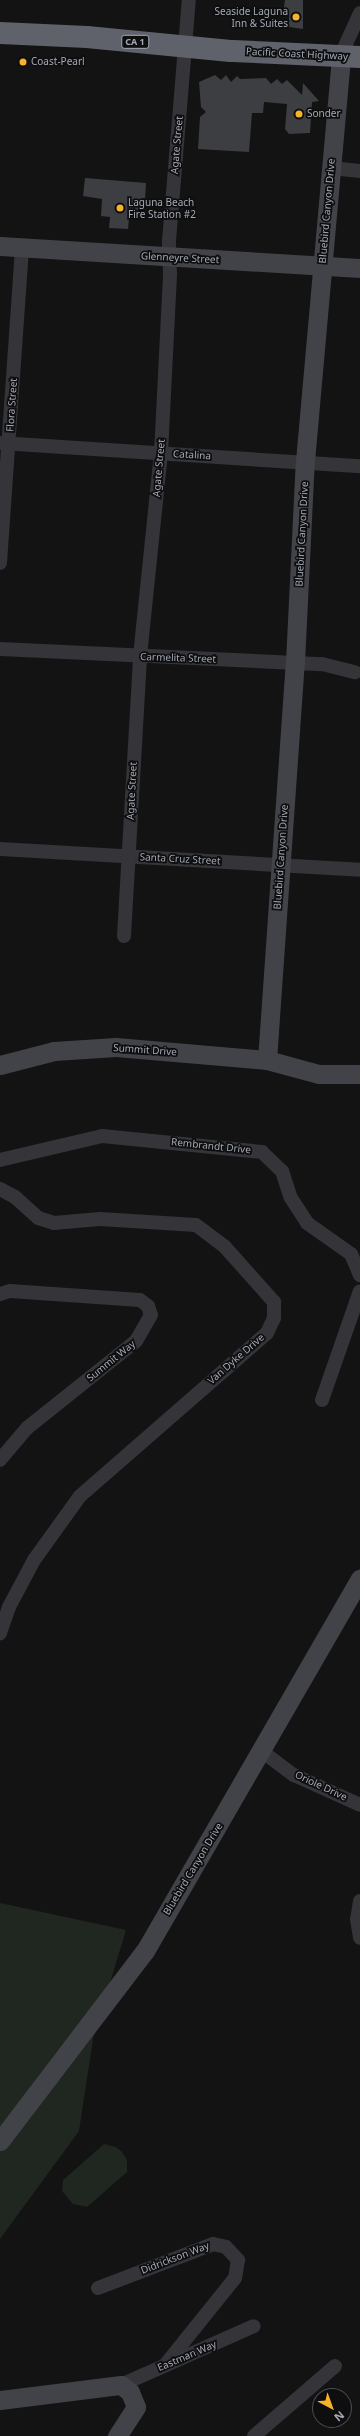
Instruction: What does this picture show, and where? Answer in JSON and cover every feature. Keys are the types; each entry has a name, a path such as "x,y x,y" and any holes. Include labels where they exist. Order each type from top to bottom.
{"highway":[{"name":"Pacific Coast Highway","path":"0,33 87,37 231,51 350,56"}],"street":[{"name":"Agate Street","path":"124,936 140,656 161,453 170,258 184,47 189,0"},
{"name":"Bluebird Canyon Drive","path":"267,1060 295,662 305,461 322,265 331,168 350,56 360,12"},
{"path":"331,168 360,171"},
{"name":"Glenneyre Street","path":"0,246 170,258 360,268"},
{"name":"Flora Street","path":"0,563 5,444 22,247"},
{"name":"Catalina","path":"5,444 305,461 360,466"},
{"name":"Carmelita Street","path":"0,649 295,662 322,664 355,672"},
{"name":"Santa Cruz Street","path":"0,849 360,870"},
{"name":"Summit Drive","path":"0,1065 54,1051 116,1047 267,1060 319,1074 360,1074"},
{"name":"Rembrandt Drive","path":"0,1160 102,1136 262,1152 282,1171 291,1198 307,1223 351,1254 360,1275"},
{"name":"Van Dyke Drive","path":"0,1189 15,1197 38,1218 54,1223 100,1220 196,1225 225,1247 274,1302 274,1318 267,1333 80,1496 34,1560 9,1607 0,1632"},
{"path":"322,1400 360,1290"},
{"name":"Summit Way","path":"0,1294 10,1291 140,1300 148,1306 151,1315 136,1341 27,1428 0,1460"},
{"name":"Bluebird Canyon Drive","path":"0,2140 145,1951 263,1752 360,1579"},
{"name":"Oriole Drive","path":"263,1752 294,1775 360,1805"},
{"path":"360,1901 357,1920 360,1938"},
{"name":"Didrickson Way","path":"98,2288 213,2244 226,2247 238,2260 235,2278 165,2365"},
{"name":"Eastman Way","path":"121,2385 254,2326"},
{"path":"254,2436 335,2366"},
{"path":"0,2400 121,2385 130,2392 136,2407 117,2436"}],"shaded area":[{"path":"0,1903 126,1930 93,2039 79,2131 0,2239"},
{"path":"104,2144 116,2147 122,2152 127,2160 127,2172 87,2207 73,2204 62,2191 63,2180"}],"building":[{"name":"Seaside Laguna Inn & Suites","path":"285,0 303,0 303,29 289,27 289,13 283,13"},
{"name":"Sonder","path":"215,75 221,80 226,75 231,82 237,76 240,79 266,78 271,84 277,79 282,84 287,80 302,95 303,83 319,101 312,102 310,133 289,134 285,129 287,104 264,102 263,113 252,113 249,152 198,149 200,117 206,112 201,107 199,82"},
{"name":"Laguna Beach Fire Station #2","path":"85,178 146,183 145,200 139,199 137,218 129,218 128,229 109,228 110,217 101,216 102,199 83,196"}],"place":[{"name":"Seaside Laguna Inn & Suites","path":"296,17"},
{"name":"Coast-Pearl","path":"23,62"},
{"name":"Sonder","path":"299,114"},
{"name":"Laguna Beach Fire Station #2","path":"120,208"}]}
